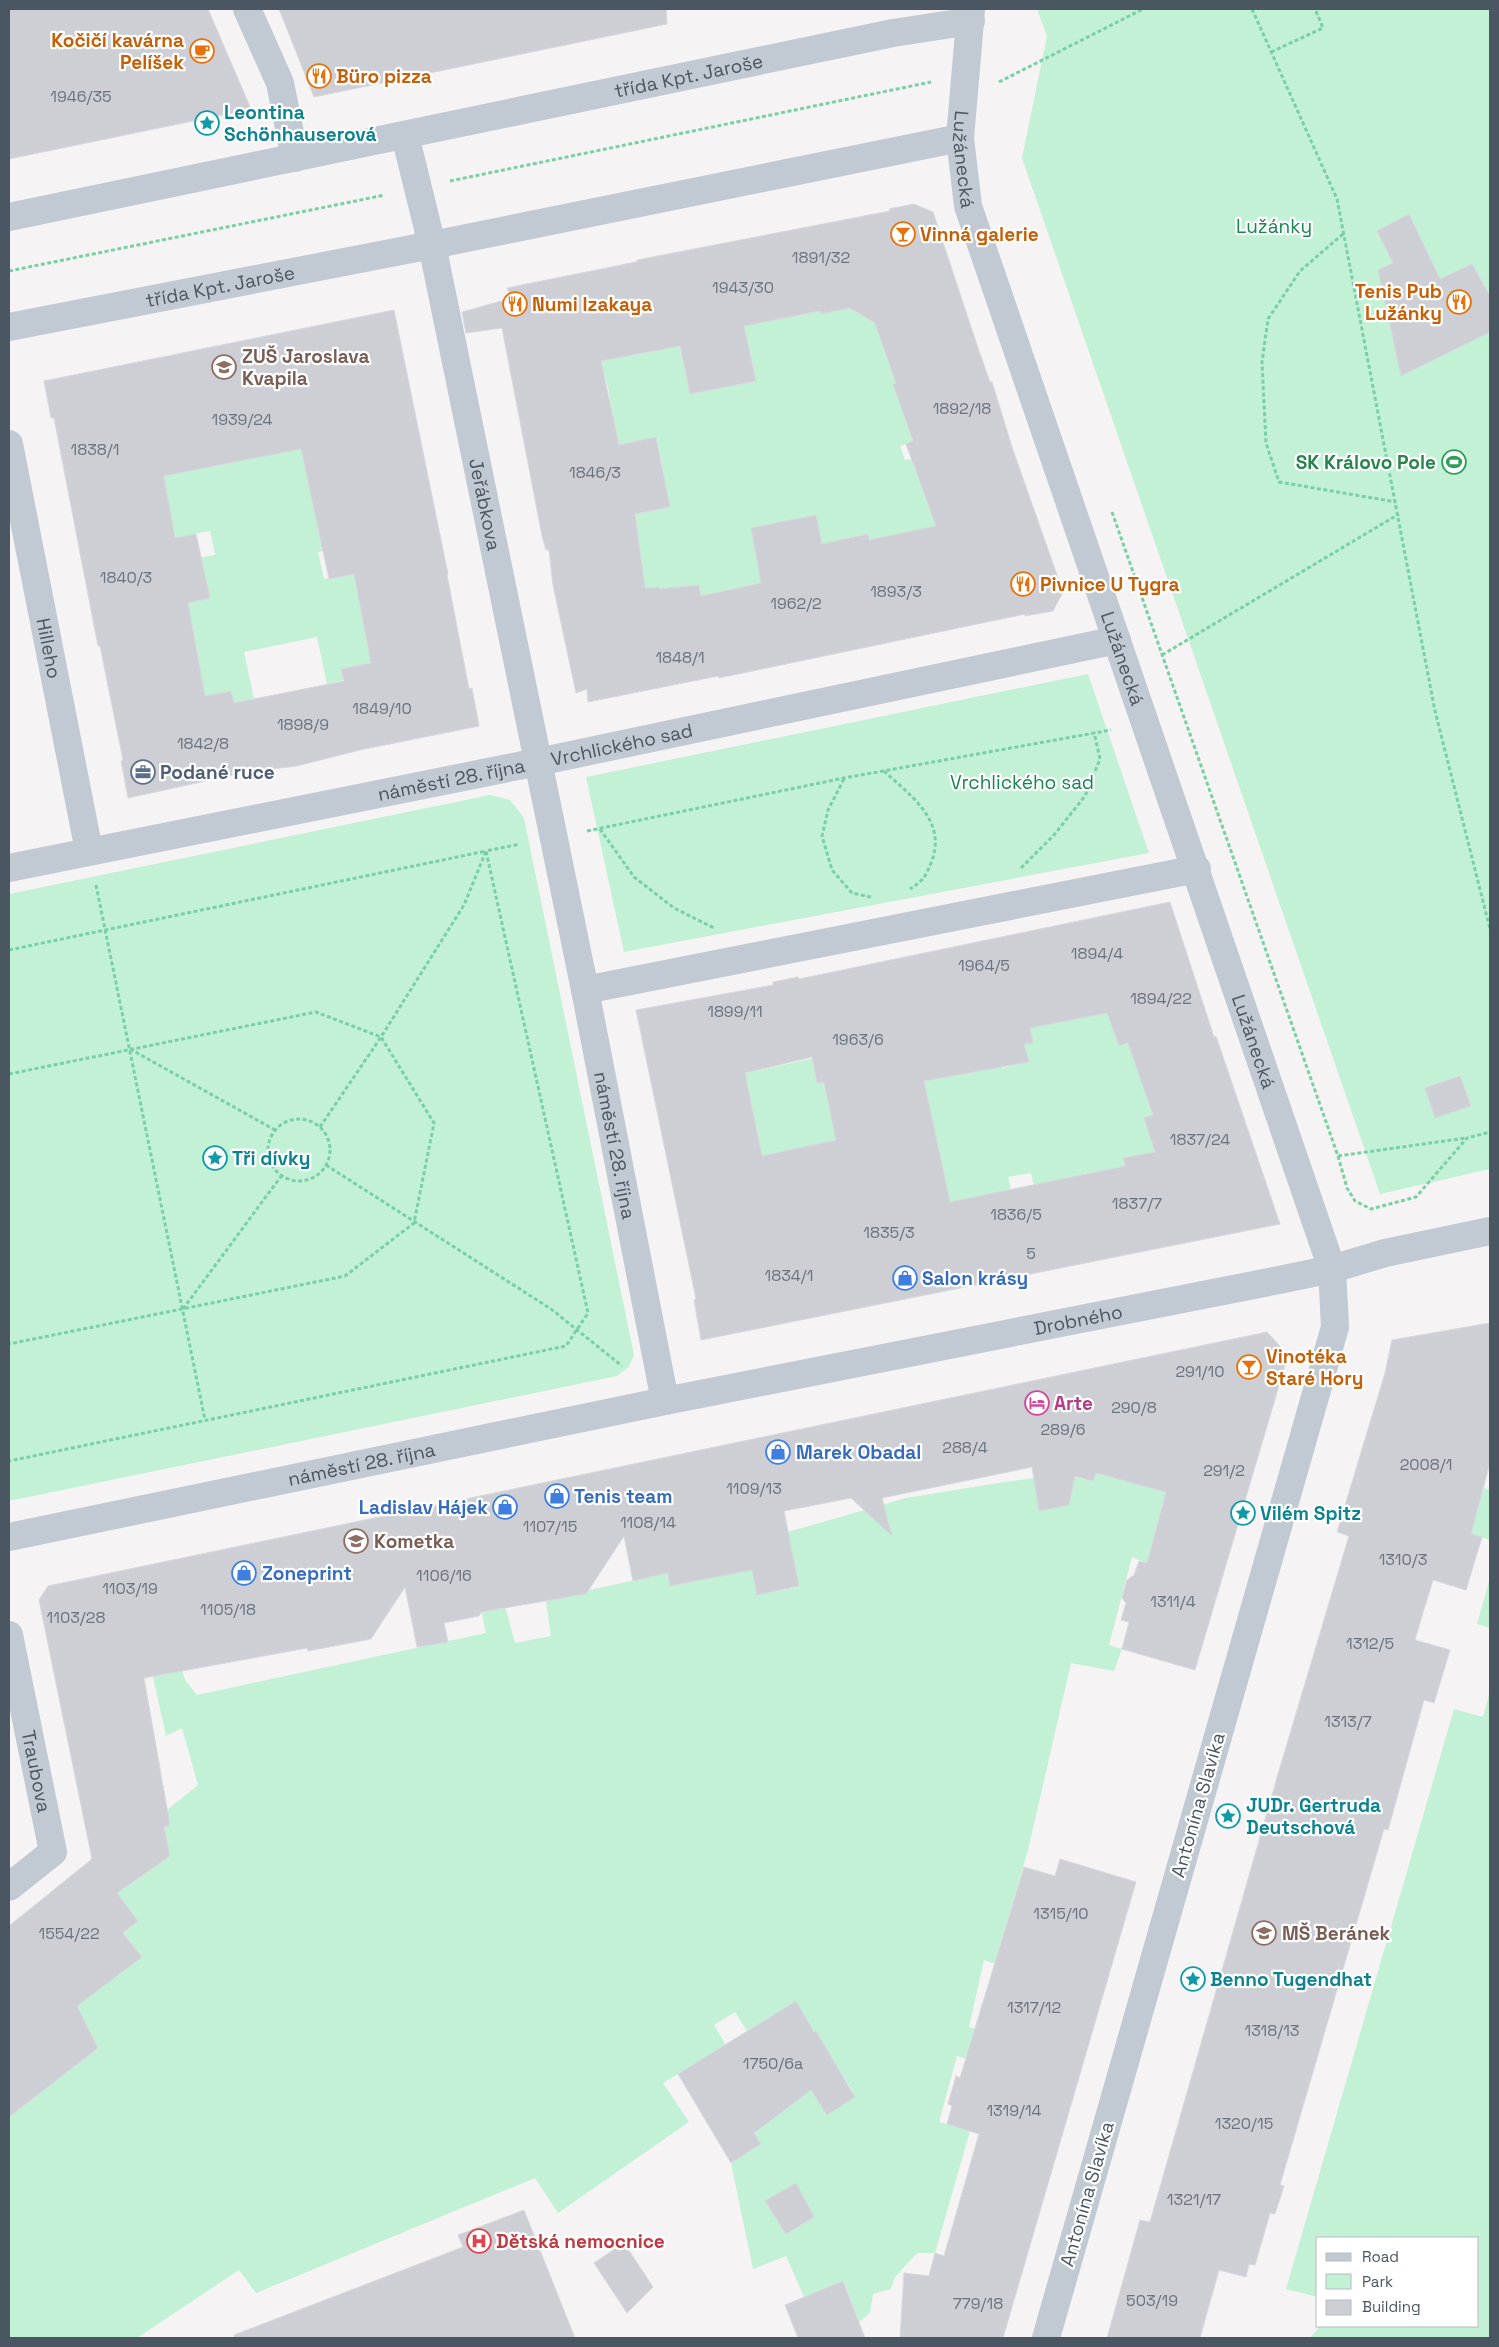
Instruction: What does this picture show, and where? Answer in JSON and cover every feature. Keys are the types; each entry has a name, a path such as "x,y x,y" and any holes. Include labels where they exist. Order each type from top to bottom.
{"street":[{"path":"247,9 280,83 295,158"},
{"name":"třída Kpt. Jaroše","path":"9,217 893,33 971,15"},
{"name":"Lužánecká","path":"971,15 960,138 968,206 1197,869 1332,1269"},
{"path":"405,135 432,245"},
{"name":"třída Kpt. Jaroše","path":"9,326 432,245 960,138"},
{"name":"Jeřábkova","path":"432,245 538,762"},
{"name":"Hilleho","path":"9,444 89,851"},
{"name":"Vrchlického sad","path":"538,762 1117,640"},
{"name":"náměstí 28. října","path":"9,868 538,762 585,990 665,1401 9,1537"},
{"path":"585,990 1197,869"},
{"name":"Drobného","path":"665,1401 1332,1269 1385,1253 1490,1231"},
{"name":"Antonína Slavíka","path":"1046,2338 1335,1327 1332,1269"},
{"name":"Traubova","path":"9,1634 53,1852 9,1887"}],"path":[{"path":"998,82 1143,9"},
{"path":"1252,9 1337,199 1396,502 1434,711 1490,929"},
{"path":"1271,52 1323,28 1315,9"},
{"path":"998,73 998,92"},
{"path":"9,272 932,82"},
{"path":"1344,234 1300,271 1268,319 1262,362 1266,443 1279,482 1396,502"},
{"path":"1110,506 1338,1156 1347,1188 1355,1201 1371,1209 1416,1197 1467,1138"},
{"path":"1162,655 1398,514"},
{"path":"9,950 844,778 1115,729 1146,721"},
{"path":"1017,872 1054,835 1085,796 1100,759 1094,732"},
{"path":"884,771 918,803 934,826 934,855 924,880 905,892"},
{"path":"844,778 828,810 822,836 832,870 852,893 875,898"},
{"path":"600,829 634,877 674,908 766,954"},
{"path":"89,851 205,1420"},
{"path":"320,1128 381,1037 464,905 486,851"},
{"path":"9,1461 566,1346 578,1331 588,1313 486,851"},
{"path":"9,1074 316,1012 381,1037 434,1123 414,1223 345,1276 9,1344"},
{"path":"130,1049 275,1130"},
{"path":"292,1119 302,1119 320,1128 330,1145 326,1165 311,1178 291,1180 282,1175 269,1159 268,1149 275,1130 292,1119"},
{"path":"1338,1156 1467,1138 1490,1132"},
{"path":"326,1165 551,1309 665,1401"},
{"path":"182,1309 282,1175"}],"green space":[{"name":"Lužánky","path":"1037,9 1490,9 1490,1169 1380,1194 1022,158 1047,36"},
{"path":"854,307 855,312 875,321 899,382 893,384 918,440 900,446 905,460 911,459 918,478 929,475 955,547 869,540 867,534 847,538 853,565 828,570 816,515 761,583 701,596 699,585 677,587 662,605 659,587 645,588 626,516 670,507 657,438 612,446 609,391 602,371 596,362 655,351 678,340 690,394 756,381 744,326 820,311 821,314"},
{"path":"294,416 328,550 318,552 324,579 363,572 371,663 341,669 344,680 327,684 317,637 244,652 254,699 234,703 230,691 197,698 201,676 195,643 179,630 197,558 215,555 210,531 163,540 168,496 162,464 212,467 236,462"},
{"name":"Vrchlického sad","path":"1088,674 1149,853 624,952 586,777"},
{"path":"490,795 510,800 524,818 634,1355 629,1367 617,1376 9,1501 9,894"},
{"path":"1109,1004 1113,1028 1119,1046 1128,1043 1153,1115 1144,1119 1160,1159 1142,1154 1124,1158 1125,1166 1083,1174 1083,1177 1034,1185 1031,1173 1008,1177 1011,1190 772,1237 755,1121 742,1074 819,1057 820,1064 813,1066 817,1083 1000,1064 1002,1068 1028,1062 1024,1044 1032,1043 1029,1026"},
{"path":"1176,1454 1147,1563 1132,1557 1109,1645 1122,1649 1114,1671 1071,1663 1028,1850 1004,1932 1013,1970 984,1960 969,2027 995,2035 990,2066 957,2056 939,2122 970,2131 935,2253 917,2253 895,2277 891,2289 873,2294 870,2313 859,2322 844,2281 804,2297 786,2256 753,2269 731,2163 761,2144 749,2124 778,2115 787,2108 783,2102 809,2086 827,2115 855,2097 795,2002 747,2031 735,2012 714,2025 726,2045 663,2083 689,2122 558,2213 535,2178 256,2293 239,2270 137,2338 9,2338 9,2117 98,2048 84,2020 32,2060 9,2028 54,1991 142,1957 124,1933 138,1921 117,1893 170,1856 164,1827 167,1810 198,1785 182,1728 166,1736 144,1636 177,1654 185,1680 197,1695 486,1633 475,1581 497,1576 515,1643 551,1636 546,1601 586,1594 589,1590 668,1573 670,1586 697,1581 746,1543 757,1595 799,1587 788,1532 906,1498 1055,1475 1075,1476 1093,1481 1096,1473"},
{"path":"1484,1488 1490,1490 1490,1540 1461,1531"},
{"path":"1490,1578 1490,1628 1477,1624"},
{"path":"1490,1691 1490,2338 1310,2338 1319,2327 1479,2327 1479,2237 1316,2237 1316,2296 1286,2289 1454,1709 1483,1717"}],"building":[{"path":"9,9 208,9 251,109 9,159"},
{"path":"279,9 666,9 667,24 314,97"},
{"path":"914,204 933,212 1063,592 1053,611 1025,616 1025,614 719,678 718,676 588,702 587,689 576,693 553,585 549,550 546,550 542,536 502,328 466,333 462,312 512,298 507,288 636,262 637,260 890,211 889,209","holes":["850,308 875,323 896,383 893,384 913,441 906,444 936,526 869,540 868,534 822,544 816,515 751,528 761,583 701,596 699,585 660,589 659,587 645,588 635,514 670,507 656,437 619,445 601,361 680,346 690,394 756,381 744,326 820,311 820,314"]},
{"path":"1409,214 1440,279 1472,264 1490,296 1490,332 1401,376 1378,270 1393,263 1377,231"},
{"path":"394,310 448,574 469,689 472,688 479,726 360,750 297,766 247,772 128,798 121,761 123,760 100,646 98,646 54,418 51,418 44,381","holes":["301,449 329,579 354,574 371,663 341,669 344,681 234,703 231,691 205,696 188,603 210,598 196,534 175,538 164,476"]},
{"path":"1170,902 1214,1037 1216,1036 1280,1224 701,1340 694,1300 696,1299 636,1010 773,985 773,982 798,977 799,979","holes":["1107,1013 1119,1046 1128,1043 1153,1115 1144,1118 1155,1152 1123,1158 1125,1166 950,1202 924,1081 1029,1062 1024,1044 1033,1043 1030,1028","812,1057 817,1083 824,1082 836,1140 762,1156 745,1073"]},
{"path":"1460,1076 1471,1106 1435,1118 1425,1088"},
{"path":"1490,1323 1490,1463 1471,1534 1482,1537 1466,1590 1433,1580 1424,1609 1415,1640 1450,1650 1434,1703 1424,1700 1388,1830 1384,1829 1280,2185 1284,2186 1275,2214 1270,2213 1255,2265 1249,2264 1246,2277 1219,2270 1200,2338 1107,2338 1140,2220 1150,2222 1278,1774 1349,1536 1337,1532 1385,1373 1392,1340"},
{"path":"1267,1332 1288,1355 1195,1670 1122,1649 1129,1622 1121,1620 1126,1603 1122,1598 1127,1580 1134,1575 1139,1561 1147,1563 1166,1492 1096,1473 1093,1481 1075,1476 1069,1505 1039,1511 1032,1467 882,1498 892,1536 851,1498 784,1511 799,1586 757,1595 752,1570 670,1586 668,1573 633,1581 624,1536 586,1594 481,1612 479,1616 444,1623 448,1642 417,1647 405,1587 371,1639 308,1651 307,1648 144,1678 170,1825 164,1827 170,1856 117,1893 138,1921 123,1933 142,1957 77,2006 98,2048 9,2117 9,1926 92,1859 39,1600 48,1586"},
{"path":"1060,1859 1136,1882 1003,2338 900,2338 904,2273 929,2276 935,2253 944,2256 979,2134 947,2124 952,2106 948,2104 956,2076 960,2078 1024,1867 1055,1876"},
{"path":"796,2001 855,2097 827,2115 811,2090 754,2133 761,2144 731,2163 678,2074"},
{"path":"796,2183 814,2217 786,2234 765,2201"},
{"path":"524,2210 575,2338 235,2338 234,2335 463,2247 458,2235"},
{"path":"624,2243 653,2287 627,2313 594,2263"},
{"path":"843,2281 865,2338 798,2338 785,2305"}],"place":[{"name":"Kočičí kavárna Pelíšek","path":"202,51"},
{"name":"Büro pizza","path":"319,76"},
{"name":"Leontina Schönhauserová","path":"207,123"},
{"name":"Vinná galerie","path":"903,234"},
{"name":"Tenis Pub Lužánky","path":"1459,302"},
{"name":"Numi Izakaya","path":"515,304"},
{"name":"ZUŠ Jaroslava Kvapila","path":"224,367"},
{"name":"SK Královo Pole","path":"1454,462"},
{"name":"Pivnice U Tygra","path":"1023,584"},
{"name":"Podané ruce","path":"143,772"},
{"name":"Tři dívky","path":"215,1158"},
{"name":"Salon krásy","path":"905,1278"},
{"name":"Vinotéka Staré Hory","path":"1249,1367"},
{"name":"Arte","path":"1037,1403"},
{"name":"Marek Obadal","path":"778,1452"},
{"name":"Tenis team","path":"557,1496"},
{"name":"Ladislav Hájek","path":"505,1507"},
{"name":"Vilém Spitz","path":"1243,1513"},
{"name":"Kometka","path":"356,1541"},
{"name":"Zoneprint","path":"244,1573"},
{"name":"JUDr. Gertruda Deutschová","path":"1228,1816"},
{"name":"MŠ Beránek","path":"1264,1933"},
{"name":"Benno Tugendhat","path":"1193,1979"},
{"name":"Dětská nemocnice","path":"479,2241"}]}
